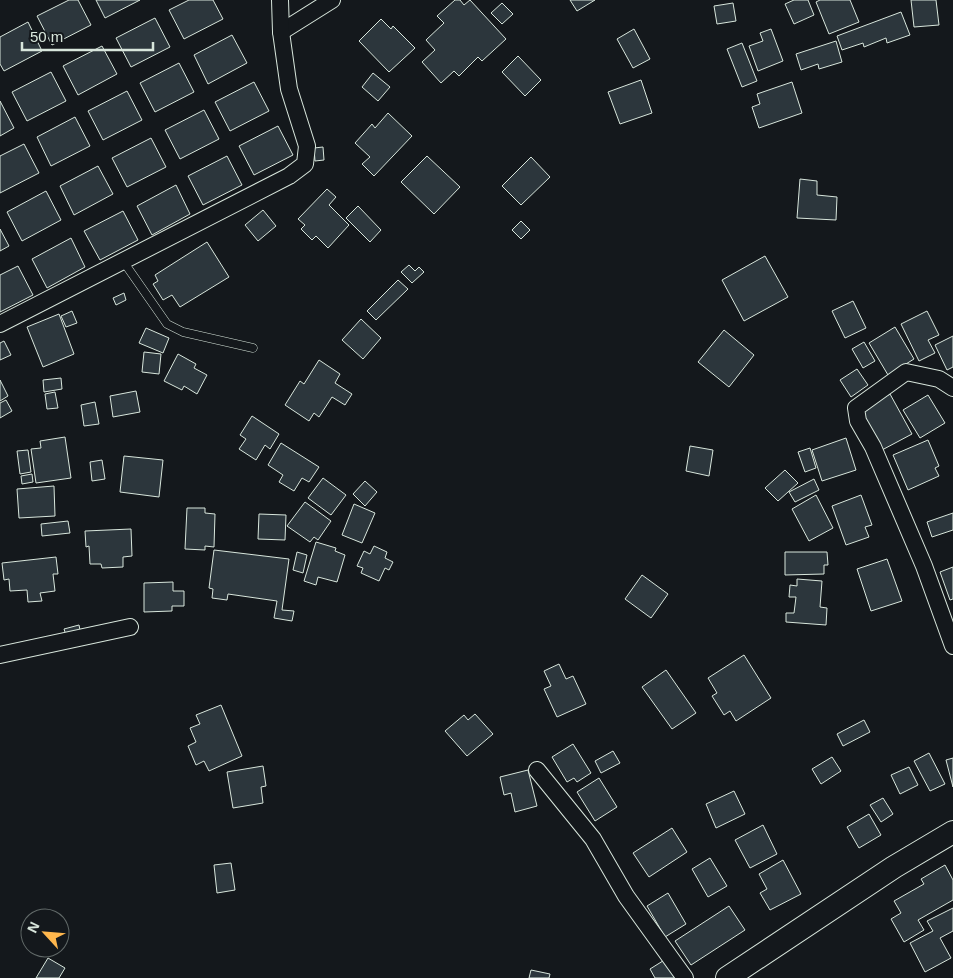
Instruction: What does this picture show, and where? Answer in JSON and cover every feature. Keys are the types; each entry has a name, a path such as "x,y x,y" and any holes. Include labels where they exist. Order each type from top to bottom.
{"main road":[{"path":"727,978 894,866 953,832"}],"street":[{"path":"0,324 289,176 305,164 307,146 289,89 281,32 280,0"},
{"path":"281,32 332,0"},
{"path":"953,388 939,379 906,372 856,408 858,421 873,448 924,566 953,646"},
{"path":"0,655 130,627"},
{"path":"537,770 592,839 626,896 685,978"}],"lane":[{"path":"123,260 167,324 183,332 253,348"}],"building":[{"path":"69,0 78,0 91,25 52,45 37,16"},
{"path":"96,0 140,0 105,18"},
{"path":"189,0 213,0 223,19 184,39 169,10"},
{"path":"455,0 460,0 464,5 470,0 506,39 482,61 478,57 459,76 454,71 441,83 422,62 435,50 426,40 444,23 437,16"},
{"path":"570,0 595,0 577,11"},
{"path":"794,0 808,0 814,15 794,24 785,4"},
{"path":"820,0 850,0 859,22 829,34 816,2"},
{"path":"911,0 936,0 939,25 914,27"},
{"path":"502,3 513,14 502,24 491,13"},
{"path":"733,3 736,21 717,24 714,6"},
{"path":"901,12 910,35 887,43 886,38 864,47 863,43 842,50 837,36"},
{"path":"155,18 170,47 131,67 116,38"},
{"path":"381,19 391,29 393,26 415,48 389,72 359,41"},
{"path":"28,22 42,51 4,71 0,64 0,37"},
{"path":"634,29 650,59 633,68 617,39"},
{"path":"771,29 783,61 758,71 749,46 763,41 760,33"},
{"path":"232,35 247,63 208,84 194,55"},
{"path":"836,41 842,62 819,69 818,64 801,70 796,54"},
{"path":"742,43 757,81 742,87 727,49"},
{"path":"102,46 117,74 78,95 63,66"},
{"path":"518,56 541,80 525,96 502,72"},
{"path":"179,63 194,92 155,112 140,83"},
{"path":"51,72 66,101 27,121 12,92"},
{"path":"373,73 390,87 378,101 362,87"},
{"path":"641,80 652,113 620,124 608,92"},
{"path":"254,82 269,111 230,131 215,102"},
{"path":"792,82 802,113 759,128 752,107 760,104 757,94"},
{"path":"127,91 142,120 103,140 88,111"},
{"path":"0,101 14,128 0,136"},
{"path":"204,110 219,139 180,159 165,130"},
{"path":"388,113 412,136 374,176 362,164 370,157 355,143 372,124 375,128"},
{"path":"75,117 90,146 51,166 37,137"},
{"path":"278,126 293,155 254,175 239,146"},
{"path":"151,138 166,167 127,187 112,158"},
{"path":"24,144 39,173 0,193 0,156"},
{"path":"323,147 324,160 315,161 314,148"},
{"path":"227,156 242,185 203,205 188,176"},
{"path":"427,156 460,187 434,214 401,182"},
{"path":"531,157 550,177 521,205 502,186"},
{"path":"98,166 113,194 74,215 60,186"},
{"path":"800,179 817,181 817,195 837,197 836,220 797,218"},
{"path":"176,185 190,214 152,235 137,206"},
{"path":"327,189 336,197 329,205 349,225 328,248 316,236 312,240 301,229 305,225 298,219"},
{"path":"46,191 61,220 22,241 7,212"},
{"path":"358,206 381,230 370,242 346,218"},
{"path":"263,210 276,226 258,241 245,225"},
{"path":"123,211 138,240 100,260 84,231"},
{"path":"521,221 530,230 521,239 512,230"},
{"path":"0,229 9,246 0,251"},
{"path":"71,238 85,267 47,288 32,259"},
{"path":"207,242 229,277 180,307 172,295 163,300 153,284 158,281 155,275"},
{"path":"765,256 788,297 744,321 722,280"},
{"path":"409,265 415,271 419,267 424,272 412,283 401,272"},
{"path":"18,266 33,295 0,312 0,275"},
{"path":"398,280 408,289 376,320 367,311"},
{"path":"124,293 126,300 116,305 113,298"},
{"path":"853,301 866,328 845,338 832,311"},
{"path":"72,311 77,323 66,327 61,316"},
{"path":"927,311 939,335 928,340 935,353 919,361 901,324"},
{"path":"59,314 74,354 43,367 27,327"},
{"path":"361,319 381,338 363,359 342,340"},
{"path":"895,327 914,359 888,375 869,343"},
{"path":"146,328 169,338 163,353 139,343"},
{"path":"724,330 754,355 729,387 698,362"},
{"path":"953,336 953,367 947,370 935,345"},
{"path":"4,341 11,355 0,360 0,343"},
{"path":"864,342 875,361 863,368 852,349"},
{"path":"144,352 161,354 159,374 142,372"},
{"path":"178,354 196,364 194,368 207,375 197,394 184,386 182,390 164,381"},
{"path":"319,360 340,374 335,383 352,394 345,405 332,397 319,417 314,413 309,421 285,405 300,381 304,384"},
{"path":"857,369 868,385 851,397 840,380"},
{"path":"61,378 62,389 44,392 43,380"},
{"path":"0,380 8,396 0,401"},
{"path":"136,391 140,412 113,417 110,396"},
{"path":"55,392 58,408 47,409 45,394"},
{"path":"890,394 912,434 882,450 861,410"},
{"path":"928,395 945,423 920,438 903,410"},
{"path":"6,400 12,411 0,418 0,403"},
{"path":"95,402 99,424 84,426 81,405"},
{"path":"252,416 279,434 270,449 265,445 256,460 239,449 246,439 240,435"},
{"path":"65,437 71,478 36,483 31,449 41,448 40,441"},
{"path":"846,438 856,470 822,481 812,450"},
{"path":"928,440 939,466 935,468 939,476 908,490 893,455"},
{"path":"281,443 319,467 309,482 302,478 294,491 279,482 283,475 268,465"},
{"path":"690,446 713,450 709,476 686,471"},
{"path":"810,448 816,468 805,472 798,452"},
{"path":"28,450 31,472 20,474 17,451"},
{"path":"124,456 163,460 159,497 120,492"},
{"path":"102,460 105,479 92,481 90,462"},
{"path":"785,470 798,483 778,501 765,488"},
{"path":"32,474 33,482 22,484 21,476"},
{"path":"323,478 346,495 331,515 308,498"},
{"path":"814,479 819,490 795,502 789,492"},
{"path":"365,481 377,492 365,506 353,494"},
{"path":"54,486 55,516 19,518 17,489"},
{"path":"816,495 833,528 809,541 792,509"},
{"path":"861,495 872,525 865,527 869,537 846,545 832,506"},
{"path":"305,502 331,521 318,540 314,537 310,542 287,526"},
{"path":"354,504 375,513 362,543 342,535"},
{"path":"187,508 205,508 205,513 215,514 214,547 205,546 205,550 185,549"},
{"path":"953,513 953,530 932,537 927,522"},
{"path":"259,514 286,515 285,540 258,539"},
{"path":"68,521 70,533 42,536 41,524"},
{"path":"131,529 132,556 123,557 123,567 102,568 101,564 90,564 89,546 86,547 85,531"},
{"path":"316,542 336,548 335,551 345,555 337,582 318,577 316,585 304,581"},
{"path":"374,546 387,552 385,558 393,562 389,570 385,568 379,581 361,573 363,568 357,566 364,551 370,554"},
{"path":"214,550 289,559 282,610 294,611 292,621 274,618 277,601 228,594 227,600 212,598 213,589 209,588"},
{"path":"297,552 307,555 303,573 293,570"},
{"path":"785,552 827,552 828,565 824,565 824,574 785,575"},
{"path":"56,557 58,574 53,574 55,591 40,593 42,601 28,602 27,590 10,591 9,579 4,580 2,563"},
{"path":"887,559 902,601 871,611 857,569"},
{"path":"953,567 953,599 950,600 940,572"},
{"path":"642,575 668,594 651,618 625,599"},
{"path":"797,579 822,581 820,607 827,608 826,625 786,622 786,613 794,613 796,597 789,597 790,585 797,586"},
{"path":"173,582 173,591 184,591 184,606 172,606 172,611 144,612 144,583"},
{"path":"79,625 81,635 67,638 64,629"},
{"path":"744,655 771,698 736,721 730,711 724,715 712,696 717,693 708,678"},
{"path":"559,664 566,679 573,676 586,704 557,717 544,689 551,686 544,671"},
{"path":"666,670 696,713 672,729 642,687"},
{"path":"221,705 242,756 209,771 204,761 196,765 188,746 196,742 190,728 200,724 196,715"},
{"path":"475,714 493,734 467,756 445,731 464,715 468,720"},
{"path":"864,720 870,732 843,746 837,734"},
{"path":"573,744 591,773 577,782 574,778 567,782 552,757"},
{"path":"613,751 620,763 601,773 595,761"},
{"path":"929,753 945,784 930,791 914,761"},
{"path":"832,757 841,771 821,784 812,769"},
{"path":"953,758 953,787 946,760"},
{"path":"263,766 266,786 261,787 263,803 233,808 227,772"},
{"path":"909,767 918,785 900,794 891,775"},
{"path":"528,770 537,806 515,812 511,793 504,795 500,777"},
{"path":"599,778 617,807 595,821 577,792"},
{"path":"734,791 745,814 716,828 706,804"},
{"path":"883,798 893,814 881,822 870,805"},
{"path":"869,814 881,835 859,848 847,827"},
{"path":"763,825 777,854 750,868 735,840"},
{"path":"672,828 687,852 649,877 633,853"},
{"path":"710,858 727,886 708,897 692,869"},
{"path":"783,860 801,894 770,910 760,893 767,889 759,874"},
{"path":"231,863 235,890 217,893 214,865"},
{"path":"945,865 953,880 953,900 918,920 924,930 904,942 891,919 901,913 894,901 924,884 921,879"},
{"path":"668,893 686,924 665,937 647,906"},
{"path":"729,906 745,930 691,965 675,941"},
{"path":"953,908 953,931 940,938 951,958 925,972 910,943 933,931 927,921"},
{"path":"48,958 65,968 59,978 36,978"},
{"path":"666,959 677,978 655,978 650,969"},
{"path":"531,970 550,974 549,978 529,978"}]}
